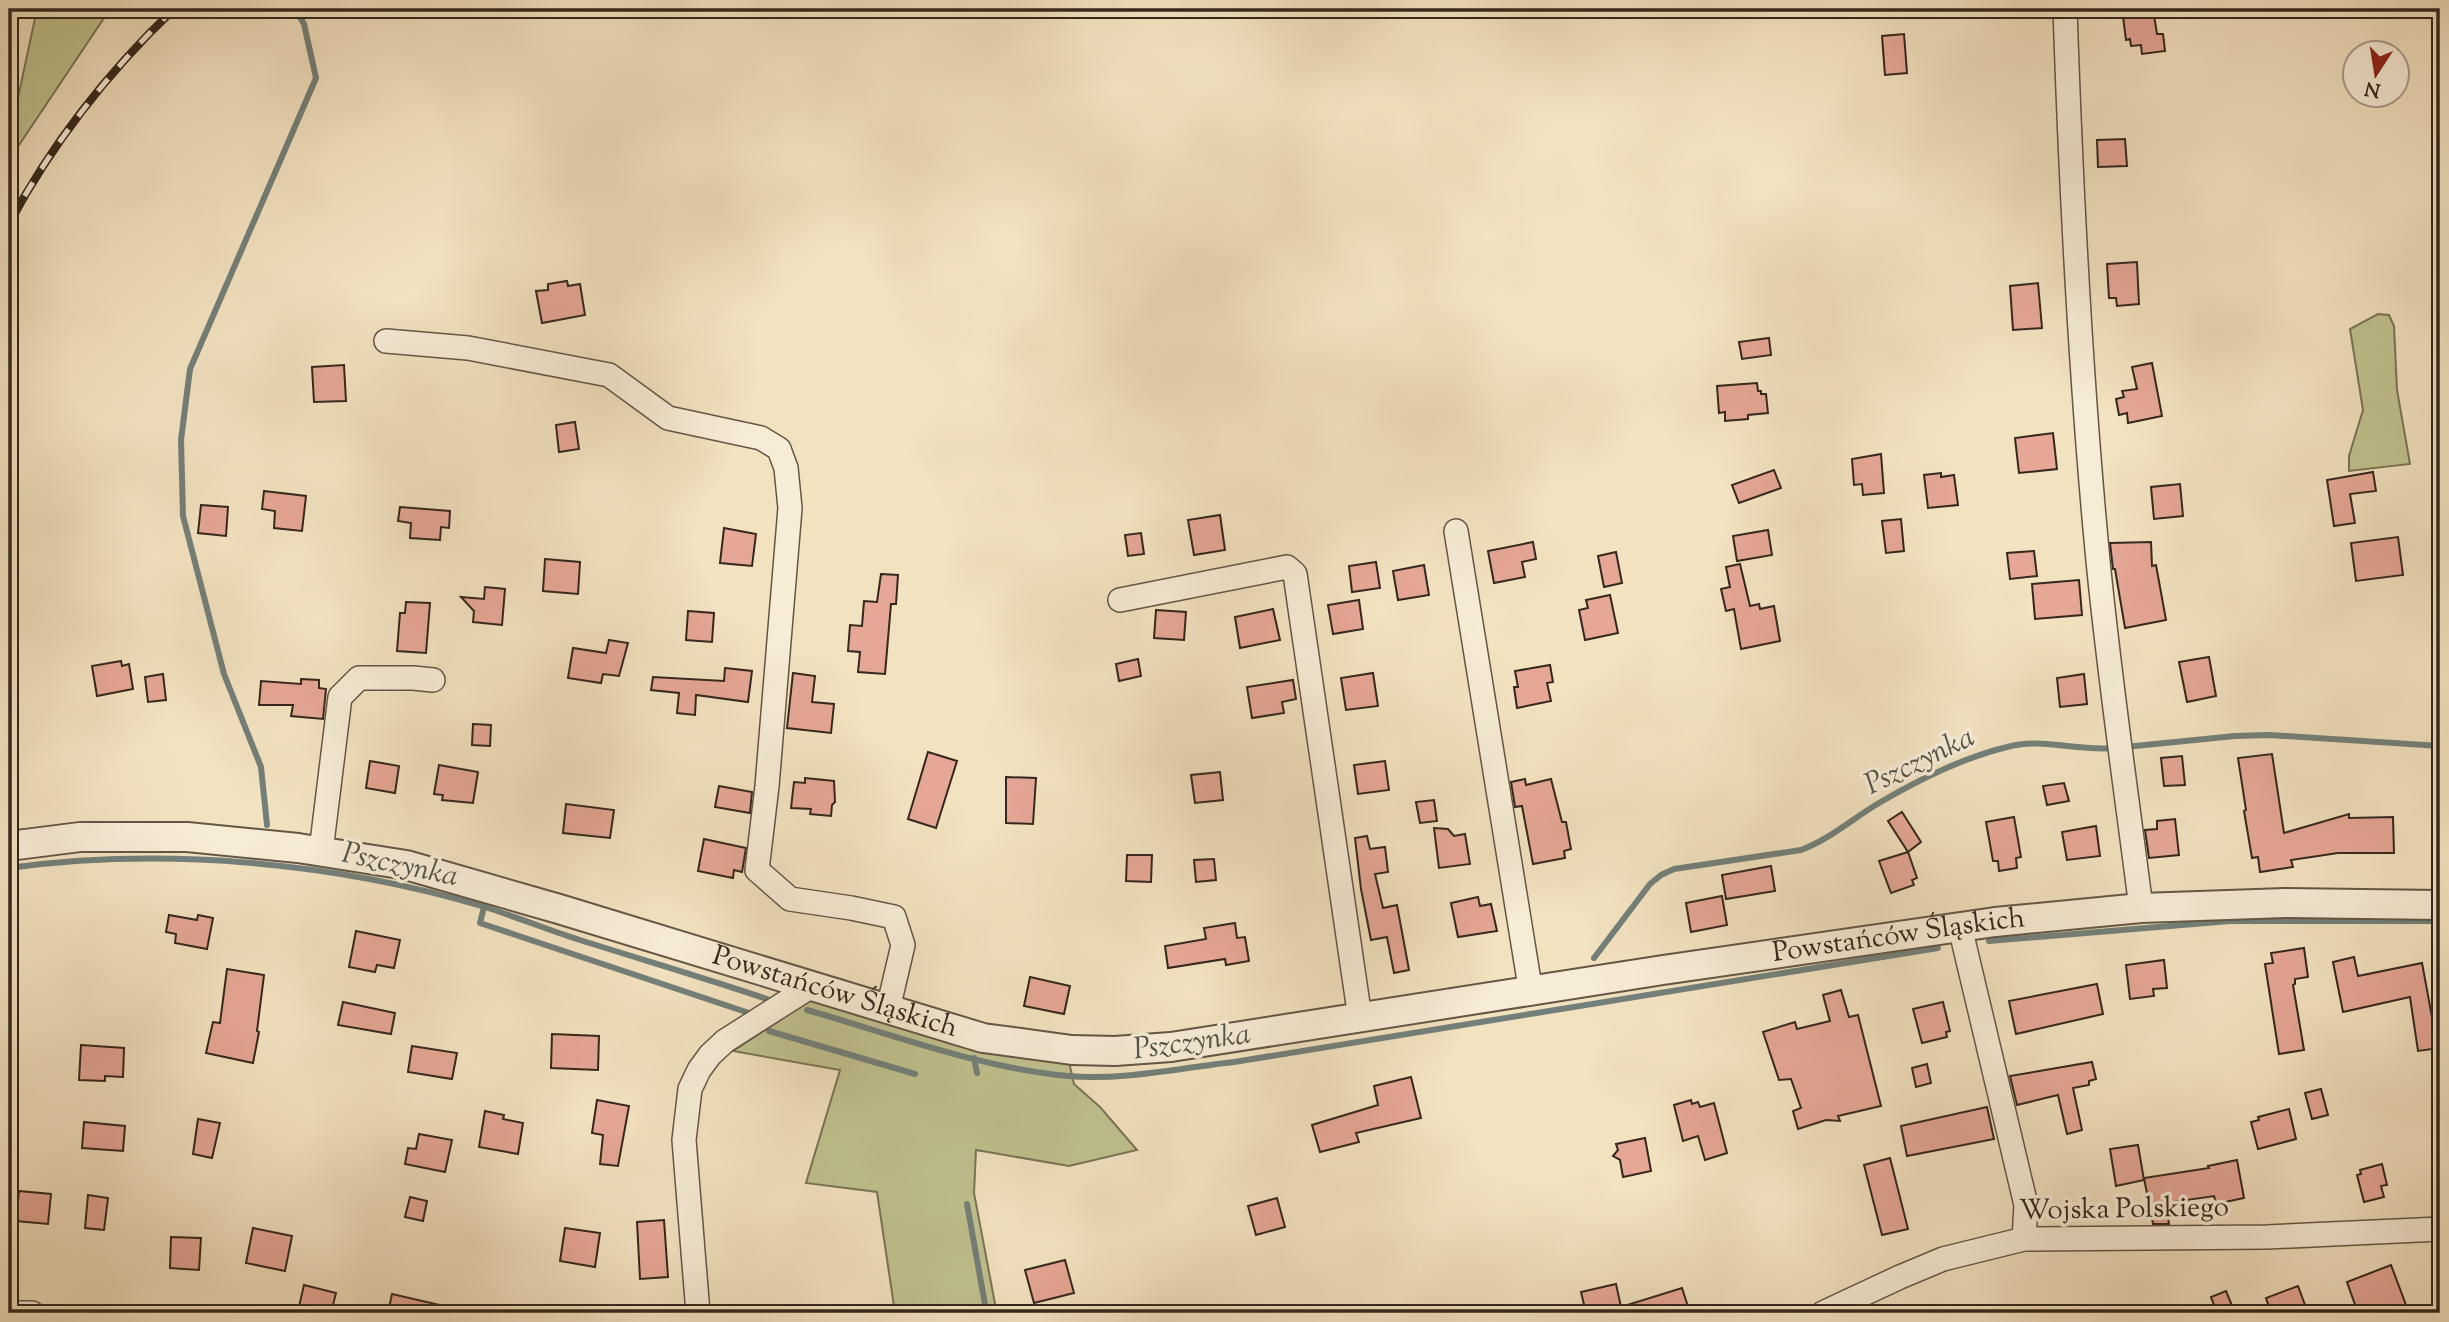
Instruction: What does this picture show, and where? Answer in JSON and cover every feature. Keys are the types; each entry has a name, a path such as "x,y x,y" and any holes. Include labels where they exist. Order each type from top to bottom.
{"street":[{"path":"2065,9 2068,113 2085,403 2104,612 2141,908"},
{"path":"386,341 468,348 609,375 668,418 761,438 779,449 786,468 790,508 767,786 757,870 790,899 894,917 903,945 888,1009"},
{"path":"1456,531 1531,993"},
{"path":"1121,600 1287,567 1295,575 1360,1018"},
{"path":"321,851 340,697 359,678 433,680"},
{"name":"Powstańców Śląskich","path":"9,846 80,837 187,837 321,851 405,865 983,1038 1072,1050 1115,1051 1171,1047 1960,927 2141,908 2285,903 2440,905"},
{"path":"1960,927 2026,1205 2024,1239"},
{"path":"698,1313 684,1140 690,1089 699,1070 725,1041 810,987"},
{"name":"Wojska Polskiego","path":"1823,1313 1943,1259 2024,1239 2267,1237 2440,1229"},
{"path":"9,1313 32,1313"}],"green space":[{"path":"37,9 110,9 9,160 9,140"},
{"path":"2378,314 2389,315 2394,326 2397,390 2410,464 2349,471 2349,456 2363,410 2350,329"},
{"path":"810,1000 1069,1062 1074,1084 1100,1107 1137,1150 1069,1166 976,1150 974,1193 996,1309 962,1313 895,1313 877,1192 806,1183 840,1070 733,1051"}],"building":[{"path":"2122,9 2153,9 2157,34 2163,34 2165,51 2142,54 2141,45 2131,46 2130,39 2126,40"},
{"path":"1904,34 1907,73 1885,75 1882,36"},
{"path":"2125,139 2127,166 2098,167 2097,140"},
{"path":"2137,262 2139,304 2117,306 2116,298 2109,298 2107,264"},
{"path":"567,281 568,286 580,284 585,315 542,323 536,291 548,290 548,284"},
{"path":"2038,283 2042,328 2013,330 2010,286"},
{"path":"1769,338 1771,355 1742,359 1739,342"},
{"path":"2152,363 2162,416 2128,423 2127,413 2119,415 2116,399 2124,397 2122,391 2137,389 2132,367"},
{"path":"344,365 346,401 314,402 312,367"},
{"path":"1757,383 1758,391 1766,394 1768,413 1748,415 1748,419 1725,421 1725,412 1719,413 1717,386"},
{"path":"575,422 579,449 559,452 556,425"},
{"path":"2053,433 2057,469 2019,473 2015,438"},
{"path":"1881,454 1884,493 1863,495 1862,484 1854,485 1852,459"},
{"path":"1774,470 1781,488 1739,503 1732,485"},
{"path":"2373,472 2376,491 2350,494 2355,523 2334,526 2327,480"},
{"path":"1941,473 1941,477 1954,475 1958,505 1928,508 1924,475"},
{"path":"2180,484 2183,516 2154,519 2151,487"},
{"path":"264,491 306,496 302,531 274,528 275,511 262,509"},
{"path":"201,505 228,507 226,536 198,533"},
{"path":"400,507 450,511 449,528 441,527 440,540 410,538 411,523 398,521"},
{"path":"1220,515 1225,550 1194,555 1188,520"},
{"path":"1901,519 1904,551 1886,553 1882,521"},
{"path":"724,528 756,534 752,566 720,563"},
{"path":"1768,530 1772,555 1737,561 1733,536"},
{"path":"1141,533 1144,554 1128,556 1125,535"},
{"path":"2398,537 2403,575 2356,581 2351,543"},
{"path":"1533,542 1536,559 1522,562 1525,577 1494,583 1488,551"},
{"path":"2151,542 2152,566 2156,565 2166,620 2125,628 2110,543"},
{"path":"2034,551 2037,576 2010,579 2007,553"},
{"path":"1616,552 1622,583 1604,587 1598,556"},
{"path":"545,559 580,562 578,594 543,591"},
{"path":"1376,562 1380,588 1352,592 1349,566"},
{"path":"1740,564 1750,606 1759,604 1760,609 1774,606 1780,641 1741,649 1734,609 1726,611 1721,589 1730,587 1726,567"},
{"path":"1424,565 1429,595 1398,600 1393,571"},
{"path":"881,574 898,575 896,604 891,604 885,674 858,672 860,652 848,651 850,625 862,626 864,601 877,602"},
{"path":"2079,580 2082,615 2035,619 2032,584"},
{"path":"485,587 505,589 502,625 473,622 474,611 461,597 484,599"},
{"path":"1610,595 1618,633 1585,640 1579,610 1588,608 1586,600"},
{"path":"1359,600 1363,629 1333,634 1328,605"},
{"path":"406,602 430,603 426,653 397,651 400,613 405,613"},
{"path":"1273,609 1280,640 1240,648 1235,617"},
{"path":"1156,610 1186,612 1184,640 1154,638"},
{"path":"688,611 714,613 712,642 686,640"},
{"path":"609,640 628,643 619,676 603,674 601,683 568,678 573,648 606,653"},
{"path":"2209,657 2216,696 2187,702 2179,662"},
{"path":"1138,659 1141,676 1119,681 1116,664"},
{"path":"121,661 122,666 129,664 133,689 97,696 92,666"},
{"path":"1550,665 1553,682 1547,683 1551,701 1517,708 1514,687 1518,687 1515,671"},
{"path":"725,668 752,671 748,702 696,695 695,715 677,713 679,693 651,690 653,677 724,681"},
{"path":"793,673 815,676 812,702 834,704 831,733 787,728"},
{"path":"1373,673 1378,706 1346,710 1341,678"},
{"path":"163,674 166,700 148,702 145,677"},
{"path":"2084,674 2087,704 2060,707 2057,678"},
{"path":"301,679 319,680 319,688 326,689 323,719 291,716 293,705 259,705 261,681 301,684"},
{"path":"1293,680 1296,699 1282,702 1284,713 1252,718 1247,687"},
{"path":"473,724 491,725 490,746 472,745"},
{"path":"928,752 957,761 936,828 908,819"},
{"path":"2272,754 2284,833 2349,814 2349,818 2393,817 2394,853 2338,853 2291,860 2293,867 2260,872 2258,857 2252,858 2238,758"},
{"path":"2182,756 2185,785 2164,786 2161,758"},
{"path":"370,761 399,766 395,793 366,788"},
{"path":"1385,761 1389,790 1358,794 1354,765"},
{"path":"439,765 478,772 473,803 442,800 443,795 434,794"},
{"path":"1220,772 1223,800 1195,803 1191,775"},
{"path":"1006,777 1036,778 1033,824 1006,823"},
{"path":"805,778 834,781 835,802 831,816 810,814 811,809 791,808 794,782 805,783"},
{"path":"1525,779 1526,785 1551,779 1562,822 1566,822 1571,849 1564,851 1565,858 1533,864 1522,806 1515,807 1511,782"},
{"path":"2064,783 2069,801 2047,805 2043,786"},
{"path":"719,786 752,792 750,813 715,807"},
{"path":"1434,800 1437,821 1420,823 1416,802"},
{"path":"566,804 614,810 610,838 563,833"},
{"path":"1902,812 1921,842 1908,852 1888,821"},
{"path":"2014,817 2021,857 2016,858 2017,868 1999,871 1998,861 1993,861 1986,822"},
{"path":"2175,819 2179,855 2149,858 2145,830 2157,829 2157,821"},
{"path":"2096,826 2100,856 2067,860 2062,832"},
{"path":"1434,828 1448,829 1454,836 1465,834 1470,864 1439,868"},
{"path":"1367,836 1370,849 1385,847 1388,872 1375,874 1383,908 1397,905 1409,970 1394,973 1387,937 1371,940 1355,838"},
{"path":"704,839 746,848 742,872 734,870 733,878 698,871"},
{"path":"1908,852 1917,878 1912,880 1914,885 1891,893 1879,861"},
{"path":"1127,855 1152,855 1151,882 1126,881"},
{"path":"1214,859 1216,880 1196,882 1194,860"},
{"path":"1771,866 1775,891 1726,899 1722,875"},
{"path":"1722,896 1727,925 1691,932 1686,903"},
{"path":"1478,897 1480,906 1491,904 1497,931 1458,937 1451,903"},
{"path":"169,915 197,920 198,915 213,918 207,949 175,943 176,934 166,932"},
{"path":"1235,923 1237,938 1245,937 1249,961 1226,965 1225,959 1168,968 1165,946 1206,939 1204,928"},
{"path":"356,931 400,940 394,968 377,965 375,972 349,967"},
{"path":"2304,948 2308,977 2295,979 2293,985 2304,1050 2279,1054 2265,964 2273,963 2271,953"},
{"path":"2354,957 2358,976 2422,963 2432,1017 2440,1015 2440,1048 2418,1051 2410,997 2343,1012 2333,962"},
{"path":"2164,960 2167,988 2153,989 2154,996 2130,999 2126,965"},
{"path":"227,969 264,975 259,1032 253,1063 206,1053 213,1022 220,1023"},
{"path":"1030,977 1070,986 1064,1014 1024,1006"},
{"path":"2097,984 2103,1014 2016,1034 2009,1001"},
{"path":"1841,990 1849,1017 1858,1015 1881,1106 1838,1116 1840,1121 1826,1120 1798,1129 1793,1111 1801,1108 1791,1079 1779,1080 1763,1032 1795,1022 1797,1029 1830,1021 1823,995"},
{"path":"343,1002 395,1013 391,1034 338,1025"},
{"path":"1943,1002 1950,1031 1946,1032 1947,1037 1922,1043 1913,1009"},
{"path":"552,1034 599,1036 598,1070 551,1068"},
{"path":"81,1045 124,1048 123,1077 105,1076 105,1081 79,1080"},
{"path":"412,1046 457,1053 452,1079 408,1072"},
{"path":"2092,1062 2096,1079 2089,1081 2089,1085 2073,1088 2082,1130 2067,1134 2058,1095 2017,1105 2010,1076"},
{"path":"1927,1064 1931,1083 1916,1087 1912,1068"},
{"path":"1411,1077 1421,1118 1356,1133 1359,1142 1320,1152 1312,1125 1378,1105 1374,1086"},
{"path":"2321,1089 2328,1115 2312,1119 2305,1093"},
{"path":"597,1100 629,1106 618,1166 600,1164 603,1135 592,1133"},
{"path":"1691,1100 1692,1104 1698,1102 1700,1107 1714,1103 1727,1153 1705,1160 1698,1136 1683,1141 1674,1105"},
{"path":"1987,1107 1994,1139 1907,1156 1901,1126"},
{"path":"2289,1109 2296,1139 2258,1149 2251,1122 2259,1120 2258,1117"},
{"path":"485,1111 504,1115 503,1119 523,1123 518,1154 479,1147"},
{"path":"198,1119 220,1123 212,1158 193,1154"},
{"path":"84,1122 125,1126 123,1151 82,1148"},
{"path":"419,1134 452,1140 445,1172 405,1164 408,1148 416,1149"},
{"path":"1645,1138 1651,1171 1623,1177 1620,1160 1613,1156 1618,1150 1616,1144"},
{"path":"2138,1145 2144,1180 2116,1186 2110,1149"},
{"path":"1890,1158 1908,1229 1882,1235 1864,1165"},
{"path":"2237,1160 2244,1198 2216,1204 2214,1196 2166,1203 2169,1224 2153,1224 2144,1178 2209,1168 2208,1166"},
{"path":"2382,1164 2387,1185 2381,1186 2384,1197 2364,1202 2357,1175 2361,1174 2360,1170"},
{"path":"19,1191 51,1194 48,1224 16,1221"},
{"path":"88,1195 108,1198 104,1230 85,1228"},
{"path":"410,1197 427,1201 423,1221 405,1217"},
{"path":"1277,1198 1285,1227 1256,1235 1248,1206"},
{"path":"664,1220 668,1277 640,1279 637,1222"},
{"path":"253,1228 292,1236 285,1271 246,1263"},
{"path":"565,1228 600,1233 595,1267 560,1261"},
{"path":"171,1237 201,1238 199,1270 170,1268"},
{"path":"1065,1260 1074,1293 1034,1303 1025,1270"},
{"path":"2391,1265 2409,1313 2358,1313 2347,1282"},
{"path":"1616,1284 1621,1307 1682,1288 1690,1313 1586,1313 1581,1292"},
{"path":"304,1285 336,1293 331,1313 298,1311"},
{"path":"2298,1286 2308,1313 2271,1313 2266,1298"},
{"path":"2226,1291 2235,1313 2217,1313 2211,1297"},
{"path":"392,1294 444,1306 443,1313 388,1313"}],"waterway":[{"path":"267,825 261,767 224,674 183,516 181,440 190,369 316,78 304,24 295,9"},
{"name":"Pszczynka","path":"2125,747 2269,735 2440,746"},
{"name":"Pszczynka","path":"1594,958 1650,884 1674,869 1801,850 1822,840 1909,786 1957,763 1990,752 2020,744 2114,748"},
{"name":"Pszczynka","path":"9,868 68,862 188,859 309,869 369,879 485,907 767,999"},
{"path":"484,907 480,923 749,1013"},
{"path":"1989,941 2230,921 2440,921"},
{"name":"Pszczynka","path":"807,1010 1002,1066 1068,1076 1109,1077 1234,1062 1938,948"},
{"path":"769,1031 915,1074"},
{"path":"974,1058 977,1073"},
{"path":"967,1204 986,1310"}],"railway":[{"path":"9,224 43,166 83,110 104,83 174,9"}]}
